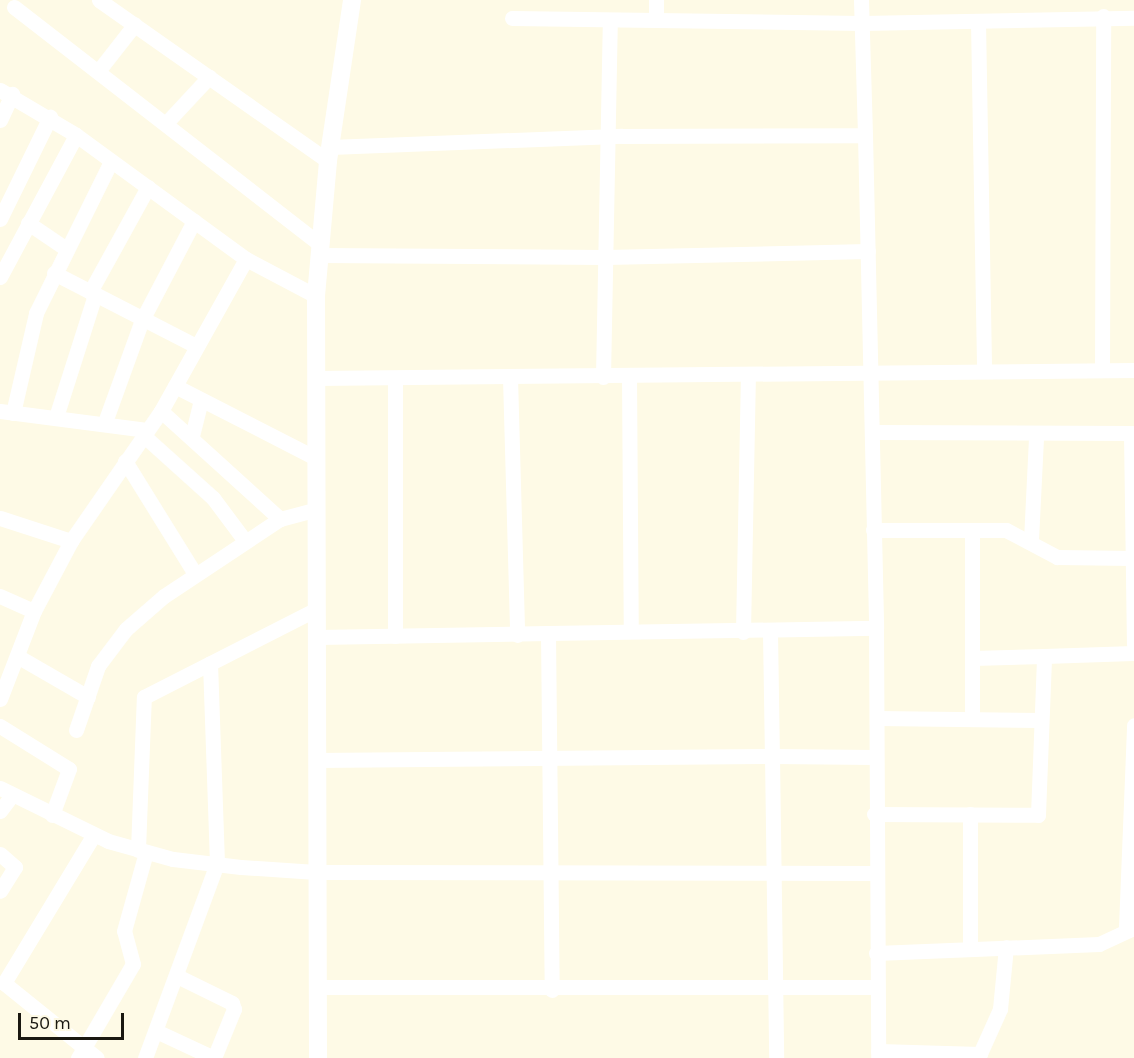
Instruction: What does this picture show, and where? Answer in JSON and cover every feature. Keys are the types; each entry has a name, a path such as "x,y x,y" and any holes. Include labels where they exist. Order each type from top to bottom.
{"street":[{"path":"99,0 209,77 329,154 606,136 866,135"},
{"path":"318,1058 316,296 329,154 352,0"},
{"path":"656,0 656,20"},
{"path":"861,0 868,251 874,370 873,530 877,718 874,814 878,1054 979,1056 999,1010 1006,947"},
{"path":"14,7 168,123 319,249 606,257 868,251"},
{"path":"512,18 862,23 1103,16 1134,18"},
{"path":"1102,368 1103,16"},
{"path":"603,376 610,21"},
{"path":"978,21 984,368"},
{"path":"99,70 135,24"},
{"path":"168,123 209,77"},
{"path":"0,120 6,92 76,135 246,259 316,296"},
{"path":"0,219 50,117"},
{"path":"0,277 76,135"},
{"path":"111,161 65,248 36,313 6,412 105,422 145,432 213,498 245,541"},
{"path":"56,417 92,294 148,187"},
{"path":"105,422 142,320 195,221"},
{"path":"28,223 65,248"},
{"path":"1,693 34,611 71,541 161,411 246,259"},
{"path":"54,273 196,346"},
{"path":"315,378 629,376 984,368 1134,370"},
{"path":"743,632 748,374"},
{"path":"629,376 631,631"},
{"path":"510,377 517,635"},
{"path":"395,378 395,636"},
{"path":"175,386 316,458"},
{"path":"192,436 201,400"},
{"path":"161,411 192,436 280,519"},
{"path":"873,432 1036,435 1131,433 1134,644"},
{"path":"1031,540 1036,435"},
{"path":"125,461 195,574"},
{"path":"76,730 98,666 126,629 195,574 280,519 317,509"},
{"path":"0,518 71,541"},
{"path":"873,530 1018,532 1057,557 1133,558"},
{"path":"972,530 972,719"},
{"path":"0,596 34,611"},
{"path":"93,836 2,982 87,1055 133,964 124,931 142,851 144,697 317,609"},
{"path":"317,637 517,635 631,631 770,632 876,628"},
{"path":"770,632 776,1058"},
{"path":"548,633 552,990"},
{"path":"972,658 1134,653"},
{"path":"17,656 88,697"},
{"path":"874,814 1038,815 1044,656"},
{"path":"145,1058 179,977 217,863 210,663"},
{"path":"877,718 1041,720"},
{"path":"876,953 1099,944 1114,940 1130,928 1134,725"},
{"path":"0,726 69,769 51,815"},
{"path":"316,760 875,757"},
{"path":"0,811 6,792 93,836 142,851 217,863 316,872 875,873"},
{"path":"970,814 970,948"},
{"path":"0,854 15,867 0,891"},
{"path":"156,1031 214,1058 232,1003 179,977"},
{"path":"318,987 552,990 876,987"}]}
